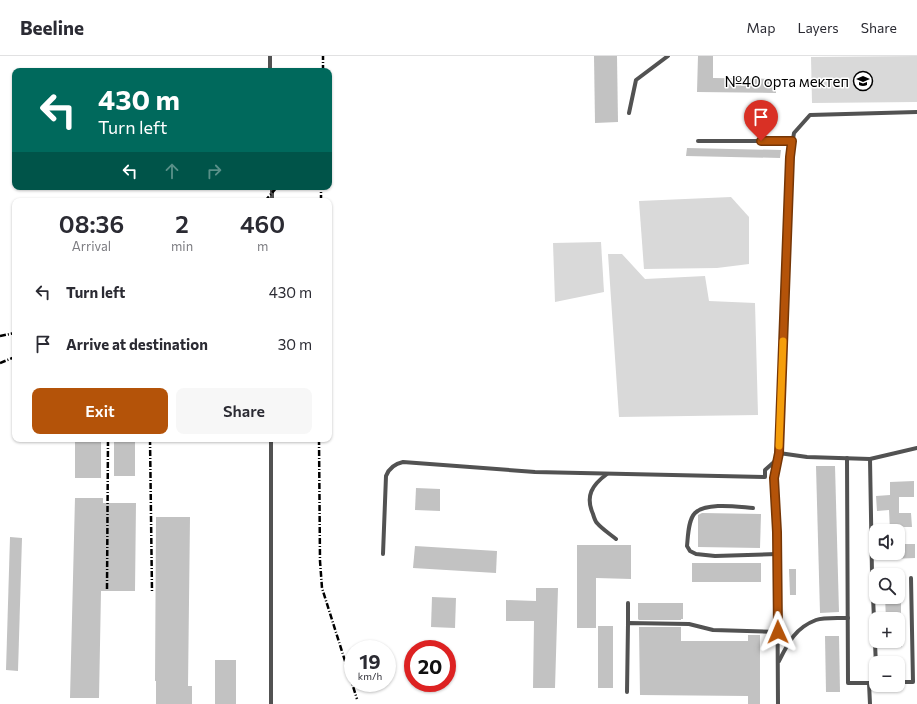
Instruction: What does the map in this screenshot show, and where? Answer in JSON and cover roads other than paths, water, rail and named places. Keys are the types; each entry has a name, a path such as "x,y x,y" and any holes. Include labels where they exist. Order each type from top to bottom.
{"lane":[{"path":"270,56 270,68"},
{"path":"629,113 636,80 668,56"},
{"path":"778,704 777,554 774,478 779,453 790,157 792,141 794,133 810,115 917,112"},
{"path":"698,141 792,141"},
{"path":"271,442 271,704"},
{"path":"779,453 807,457 870,458 917,448"},
{"path":"765,477 765,470 774,462 779,453"},
{"path":"847,458 848,683 869,683"},
{"path":"870,458 872,573 876,656"},
{"path":"383,554 386,476 392,466 403,462 535,472 774,478"},
{"path":"607,474 597,481 592,488 590,509 597,523 616,539"},
{"path":"754,508 725,506 704,509 695,513 691,520 687,546 690,551 696,554 715,556 777,554"},
{"path":"911,578 915,682"},
{"path":"627,692 628,604"},
{"path":"778,664 790,639 801,628 817,619 848,618"},
{"path":"628,624 689,624 713,630 778,632"},
{"path":"869,692 870,704"}],"railway":[{"path":"323,56 323,68"},
{"path":"268,198 274,190"},
{"path":"321,190 321,198"},
{"path":"0,336 12,334"},
{"path":"0,363 12,358"},
{"path":"107,589 108,442"},
{"path":"150,442 152,592"},
{"path":"319,442 320,561 322,588 357,699"}],"place":[{"name":"№40 орта мектеп","path":"863,81"}]}
